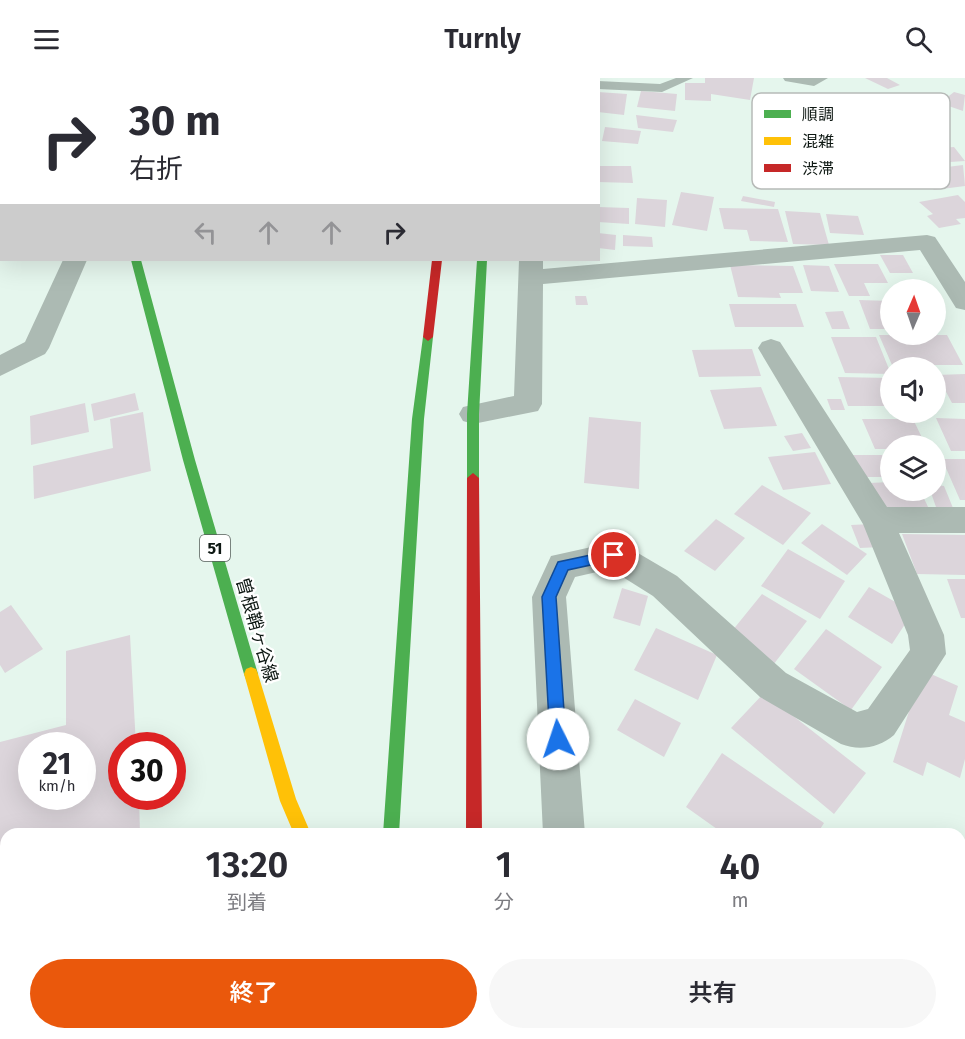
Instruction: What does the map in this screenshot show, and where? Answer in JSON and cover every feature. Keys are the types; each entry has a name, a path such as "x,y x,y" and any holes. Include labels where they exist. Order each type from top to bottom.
{"street":[{"path":"473,414 528,404 531,269 927,242 965,302"},
{"path":"0,367 36,348 75,261"},
{"name":"曽根鞘ヶ谷線","path":"136,261 189,460 288,801 300,828"},
{"path":"391,828 418,419 437,261"},
{"path":"474,828 473,414 482,261"},
{"path":"564,828 549,597 563,566 614,555 666,586 773,686 854,731 874,728 881,722 928,654 926,635 878,520 771,348"},
{"path":"878,520 965,520"}],"lane":[{"path":"600,85 662,88 687,78"},
{"path":"789,78 814,82 822,78"}],"building":[{"path":"705,78 754,78 750,100 711,94 711,101 685,100 685,83 705,83"},
{"path":"865,78 887,78 900,85 888,89"},
{"path":"641,91 677,94 675,111 637,107"},
{"path":"600,92 627,94 624,115 600,112"},
{"path":"954,92 965,95 963,111 950,106 950,95"},
{"path":"636,115 677,120 673,132 638,128"},
{"path":"605,127 641,131 638,144 602,141"},
{"path":"950,147 954,147 965,161 950,162"},
{"path":"963,165 965,186 950,188 950,167"},
{"path":"600,166 631,166 633,183 600,182"},
{"path":"681,192 714,197 707,231 672,225"},
{"path":"958,195 965,202 965,218 956,219 961,224 939,228 927,216 933,214 919,202"},
{"path":"743,196 775,202 774,207 741,201"},
{"path":"637,198 667,200 665,227 635,224"},
{"path":"600,207 629,208 629,224 600,222"},
{"path":"719,208 778,209 788,242 750,241 747,230 724,229"},
{"path":"785,211 820,213 829,245 793,244"},
{"path":"826,214 858,216 864,235 830,233"},
{"path":"600,233 616,235 615,250 600,248"},
{"path":"623,235 652,237 653,247 623,246"},
{"path":"880,255 903,255 913,273 890,273"},
{"path":"834,264 878,264 886,279 880,279 880,283 864,283 870,296 849,296"},
{"path":"730,265 793,266 803,293 779,293 781,298 738,297"},
{"path":"803,265 829,266 839,292 811,291"},
{"path":"575,296 586,296 588,305 576,305"},
{"path":"859,300 880,301 880,329 870,329"},
{"path":"729,304 796,304 804,327 735,327"},
{"path":"843,311 850,329 832,329 825,312"},
{"path":"947,335 963,365 946,365 946,357 889,357 883,345 946,345"},
{"path":"831,337 876,337 884,357 880,357 880,374 845,373"},
{"path":"752,349 761,376 699,377 692,350"},
{"path":"965,374 965,403 952,403 946,392 946,375"},
{"path":"838,377 880,378 880,406 848,406"},
{"path":"761,387 777,426 724,429 710,390"},
{"path":"135,393 139,410 94,421 91,404"},
{"path":"827,399 841,399 845,410 831,410"},
{"path":"85,403 89,432 31,445 30,416"},
{"path":"143,412 151,471 34,499 33,466 113,448 110,419"},
{"path":"589,417 641,422 639,489 584,483"},
{"path":"946,418 965,419 965,451 951,451 946,435 944,435 938,423 946,423"},
{"path":"862,419 880,419 880,423 915,423 921,435 880,435 880,449 875,449"},
{"path":"802,433 811,448 793,451 784,436"},
{"path":"815,452 831,484 783,490 768,457"},
{"path":"852,455 880,455 880,477 860,477"},
{"path":"946,459 965,459 965,500 960,500 946,468"},
{"path":"880,482 880,501 925,501 929,509 881,510 869,483"},
{"path":"762,485 811,513 783,545 734,514"},
{"path":"946,491 953,508 936,507 934,501 946,501"},
{"path":"716,519 745,538 715,571 684,551"},
{"path":"822,524 867,554 847,575 801,543"},
{"path":"871,524 880,547 860,548 851,525"},
{"path":"902,534 965,535 965,575 917,574"},
{"path":"788,549 845,581 820,619 761,586"},
{"path":"947,579 965,579 965,618 961,618"},
{"path":"869,587 913,612 892,644 848,617"},
{"path":"622,588 648,596 640,626 613,618"},
{"path":"762,594 807,621 770,669 732,631"},
{"path":"11,605 43,649 5,673 0,665 0,612"},
{"path":"656,628 717,655 698,700 634,670"},
{"path":"826,629 882,667 851,710 794,669"},
{"path":"130,635 135,732 108,732 108,810 139,810 140,828 0,828 0,742 18,737 18,810 96,810 96,732 39,732 66,725 66,651"},
{"path":"922,670 958,686 949,715 965,722 965,759 960,778 927,762 923,776 893,762"},
{"path":"764,693 866,773 834,814 731,728"},
{"path":"635,699 681,723 664,757 617,730"},
{"path":"722,753 824,823 821,828 716,828 686,807"}],"traffic: fast":[{"path":"136,261 189,460 251,674"},
{"path":"473,478 473,414 482,261"},
{"path":"391,828 418,419 428,337"}],"traffic: slow":[{"path":"251,674 288,801 300,828"}],"traffic: jam":[{"path":"428,337 437,261"},
{"path":"473,478 474,828"}],"route":[{"path":"558,739 549,597 563,566 614,555"}]}
